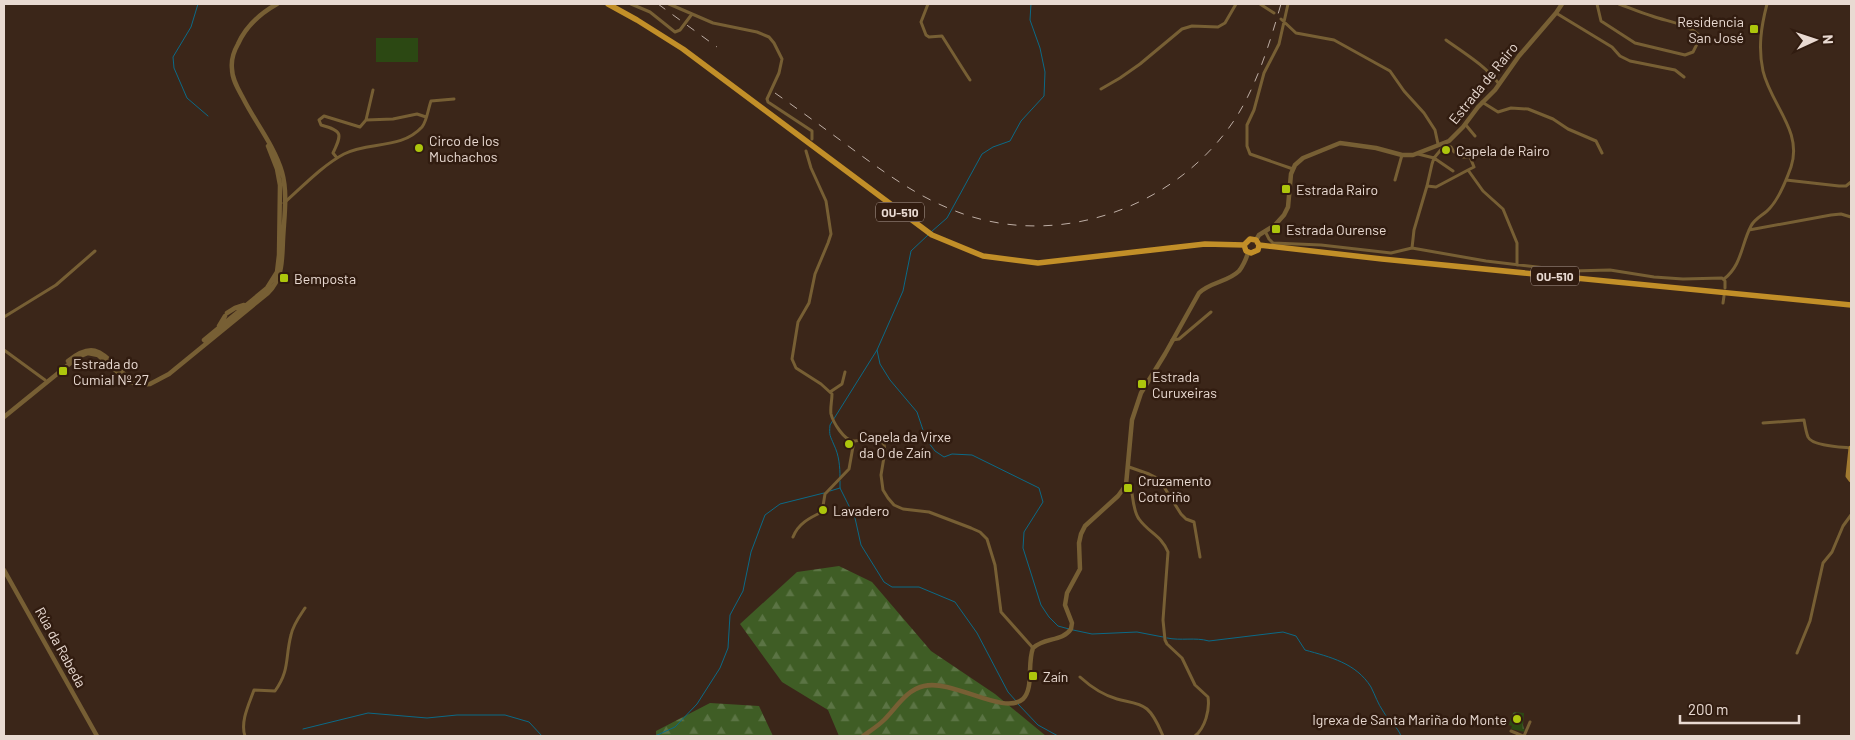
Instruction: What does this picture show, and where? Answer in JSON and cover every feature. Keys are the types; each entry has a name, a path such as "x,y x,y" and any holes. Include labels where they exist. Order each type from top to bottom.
{"main road":[{"name":"OU-510","path":"608,4 683,49 932,235 983,256 1038,263 1205,244 1244,245 1250,239 1257,243 1401,261 1851,305"},
{"path":"1244,245 1248,253 1256,252 1257,243"},
{"path":"1851,450 1850,472 1848,476 1851,480"}],"street":[{"path":"277,4 258,16 246,30 236,46 232,64 235,81 282,171 284,203 282,239 279,243"},
{"path":"631,4 650,12 675,32 680,30 690,16"},
{"path":"669,4 690,16 757,32 768,37 774,43 782,58 778,73 767,98 768,102 812,131 812,139"},
{"path":"928,4 921,22 926,35 929,37 942,36 970,80"},
{"path":"1101,89 1127,73 1182,29 1192,26 1218,27 1225,23 1236,4"},
{"path":"1260,4 1274,13"},
{"path":"1257,243 1259,235 1277,223 1288,206 1290,179 1293,169 1250,154 1247,146 1247,125 1254,110 1264,73 1276,50 1285,23 1288,4"},
{"name":"Estrada de Rairo","path":"1293,169 1303,158 1340,143 1376,148 1402,155 1417,153 1438,144 1445,144 1499,84 1519,56 1562,4"},
{"path":"1597,4 1601,21 1635,43 1685,55 1693,52 1699,35 1693,29 1619,4"},
{"path":"1266,231 1273,243 1321,245 1392,253 1412,248 1517,265 1572,271 1610,270 1654,277 1724,279 1734,271 1749,230 1754,222 1774,203 1786,180 1794,154 1793,138 1784,114 1772,94 1764,73 1760,51 1761,33 1768,4"},
{"path":"1556,13 1612,47 1620,56 1630,61 1675,70 1684,77"},
{"path":"1281,19 1296,33 1334,40 1390,71 1435,130 1438,144"},
{"path":"1446,40 1473,59 1495,78 1499,84"},
{"path":"337,158 332,153 339,143 339,133 336,128 321,125 319,120 324,116 360,127 366,120 373,90"},
{"path":"284,203 337,158 354,150 389,145 409,137 423,126 431,101 454,99"},
{"path":"1482,102 1498,112 1511,108 1528,109 1553,119 1568,129 1596,141 1602,153"},
{"path":"366,120 393,119 417,114 426,117"},
{"path":"1465,124 1475,136"},
{"path":"266,139 277,169 284,203"},
{"path":"1412,248 1414,230 1428,186 1434,158 1445,144 1451,147 1454,152 1459,151 1463,157 1470,157 1474,167 1436,187 1428,186"},
{"path":"806,151 811,168 826,201 831,234 815,274 809,303 798,322 792,359 796,368 832,394 831,412 834,421 847,439 854,441 870,438 884,444 885,451 881,475 883,490 894,505 903,509 940,516 980,532 987,539 995,564 1001,612 1033,648"},
{"path":"1417,153 1434,158 1453,170"},
{"path":"1395,180 1402,155"},
{"path":"1468,170 1483,191 1503,209 1517,243 1517,265"},
{"path":"1786,180 1839,186 1851,184"},
{"path":"257,297 278,281 280,266 280,185"},
{"path":"1749,230 1831,215 1840,214 1851,217"},
{"path":"138,385 150,381 181,360 268,293 278,281 282,268 283,216"},
{"path":"4,317 56,285 95,251"},
{"path":"863,736 883,720 905,695 922,686 944,685 1001,704 1022,700 1028,692 1029,667 1033,648 1044,640 1065,635 1071,629 1072,623 1065,605 1067,593 1080,569 1080,534 1085,526 1118,496 1126,485 1134,409 1145,385 1200,293 1205,287 1225,279 1238,271 1248,253"},
{"path":"229,317 248,307 274,279 279,261"},
{"path":"1724,279 1725,288"},
{"path":"1723,303 1724,296"},
{"path":"4,415 71,362 85,354 98,355 122,377 138,385 150,384 160,379 193,354 222,327 235,308 248,307"},
{"path":"1172,340 1179,339 1211,312"},
{"path":"181,360 193,354 200,344"},
{"path":"4,415 77,354 89,349 101,353 130,379 140,382 150,381"},
{"path":"4,350 45,380"},
{"path":"829,392 842,384 845,372"},
{"path":"1763,423 1804,420 1808,438 1812,441 1851,450"},
{"path":"793,537 797,527 810,517 822,512 825,494 849,469 854,441"},
{"path":"1129,467 1149,474 1159,480 1181,514 1186,519 1193,521 1200,557"},
{"path":"1126,485 1131,488 1137,517 1164,542 1168,552 1163,620 1165,640 1182,658 1195,684 1208,697 1209,709 1201,729 1195,736"},
{"path":"1797,653 1810,621 1823,563 1832,552 1843,526 1851,516"},
{"name":"Rúa da Rabeda","path":"4,570 97,736"},
{"path":"245,736 243,732 245,716 254,690 276,691 282,683 287,668 291,634 295,622 305,608"},
{"path":"1080,677 1099,692 1146,708 1163,736"},
{"path":"1511,731 1524,736 1530,722"}],"green space":[{"path":"376,38 418,38 418,62 376,62"},
{"path":"839,566 872,582 931,651 995,694 1046,736 839,736 828,710 782,682 740,624 797,572"},
{"path":"710,703 759,706 773,736 656,736 656,731"},
{"path":"1514,712 1524,713 1523,725 1525,732 1511,729 1512,726 1509,725"}],"waterway":[{"path":"198,4 191,27 173,57 174,68 187,98 208,116"},
{"path":"931,232 947,218 982,154 993,147 1010,141 1021,121 1044,96 1045,72 1040,48 1030,20 1031,4"},
{"path":"928,235 911,251 903,291 877,350 880,364 890,380 917,412 926,439 935,451 944,457 952,454 972,455 1039,488 1043,502 1024,532 1023,548 1041,605 1058,626 1069,629"},
{"path":"840,477 838,457 830,435 830,425 877,350"},
{"path":"840,481 840,488 855,518 861,545 884,582 892,587 919,587 955,602 977,633 1008,692 1016,701"},
{"path":"830,491 840,488"},
{"path":"655,736 675,727 697,704 720,668 728,648 730,615 743,591 751,552 765,515 780,504 824,493"},
{"path":"1073,630 1092,634 1137,632 1163,637"},
{"path":"1167,638 1209,641 1283,632 1296,636 1305,650 1342,662 1358,672 1371,687 1381,708 1401,736"},
{"path":"1018,704 1038,725 1058,736"},
{"path":"303,729 368,713 427,718 457,715 505,715 529,722 542,736"}],"railway":[{"path":"658,4 717,47"},
{"path":"775,93 888,175 923,196 948,208 988,221 1028,226 1069,223 1109,214 1146,198 1181,176 1212,149 1237,116 1251,89 1268,47 1281,4"}],"place":[{"name":"Residencia San José","path":"1754,29"},
{"name":"Circo de los Muchachos","path":"419,148"},
{"name":"Capela de Rairo","path":"1446,150"},
{"name":"Estrada Rairo","path":"1286,189"},
{"name":"Estrada Ourense","path":"1276,229"},
{"name":"Bemposta","path":"284,278"},
{"name":"Estrada do Cumial Nº 27","path":"63,371"},
{"name":"Estrada Curuxeiras","path":"1142,384"},
{"name":"Capela da Virxe da O de Zaín","path":"849,444"},
{"name":"Cruzamento Cotoriño","path":"1128,488"},
{"name":"Lavadero","path":"823,510"},
{"name":"Zaín","path":"1033,676"},
{"name":"Igrexa de Santa Mariña do Monte","path":"1517,719"}]}
